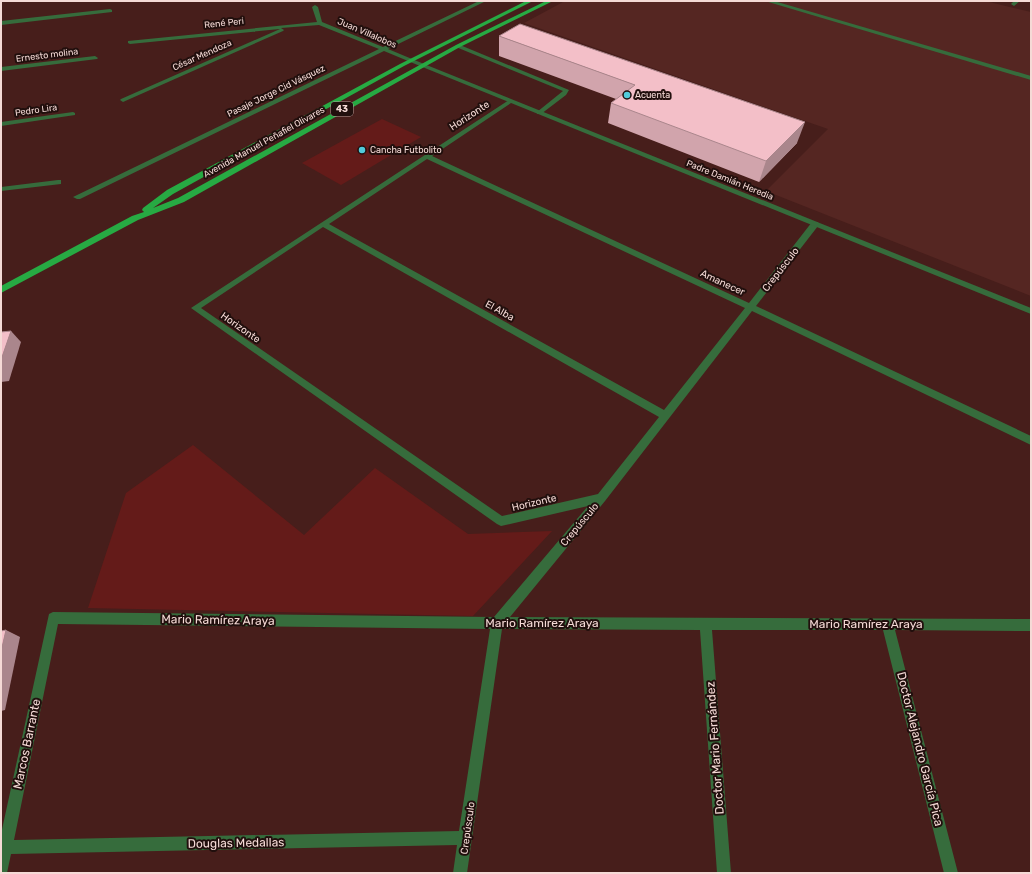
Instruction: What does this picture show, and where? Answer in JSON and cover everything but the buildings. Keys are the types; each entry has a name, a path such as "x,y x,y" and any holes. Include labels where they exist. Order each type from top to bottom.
{"main road":[{"name":"Avenida Manuel Peñafiel Olivares","path":"135,218 170,192 411,61 530,1"},
{"name":"Avenida Manuel Peñafiel Olivares","path":"1,290 135,218 181,200 422,65 550,1"}],"street":[{"name":"Pasaje Jorge Cid Vásquez","path":"77,197 483,1"},
{"path":"768,1 1031,78"},
{"path":"315,7 320,23"},
{"path":"1,23 110,11"},
{"name":"Juan Villalobos","path":"320,23 422,65"},
{"name":"René Peri","path":"130,42 320,23"},
{"name":"César Mendoza","path":"123,100 288,26"},
{"path":"458,46 566,90 564,94 539,113"},
{"name":"Ernesto molina","path":"1,69 95,58"},
{"name":"Padre Damián Heredia","path":"422,65 1031,311"},
{"name":"Horizonte","path":"511,102 195,308 501,521 600,498"},
{"name":"Pedro Lira","path":"1,124 73,114"},
{"name":"Amanecer","path":"426,156 750,307 1031,441"},
{"path":"1,189 58,182"},
{"name":"El Alba","path":"323,224 666,416"},
{"name":"Crepúsculo","path":"460,873 497,623 666,416 815,224"},
{"name":"Mario Ramírez Araya","path":"53,618 497,623 1031,625"},
{"name":"Marcos Barrante","path":"1,869 53,618"},
{"name":"Doctor Mario Fernández","path":"706,624 724,873"},
{"name":"Doctor Alejandro García Pica","path":"888,625 952,873"},
{"name":"Douglas Medallas","path":"6,847 466,838"}],"shaded area":[{"path":"565,1 985,1 1031,12 1031,296 766,191 828,129 524,23"},
{"name":"Cancha Futbolito","path":"382,119 421,137 341,185 302,163"},
{"path":"193,445 304,535 375,468 468,534 552,531 473,616 88,608 126,493"}],"place":[{"name":"Acuenta","path":"627,95"},
{"name":"Cancha Futbolito","path":"362,150"}]}
